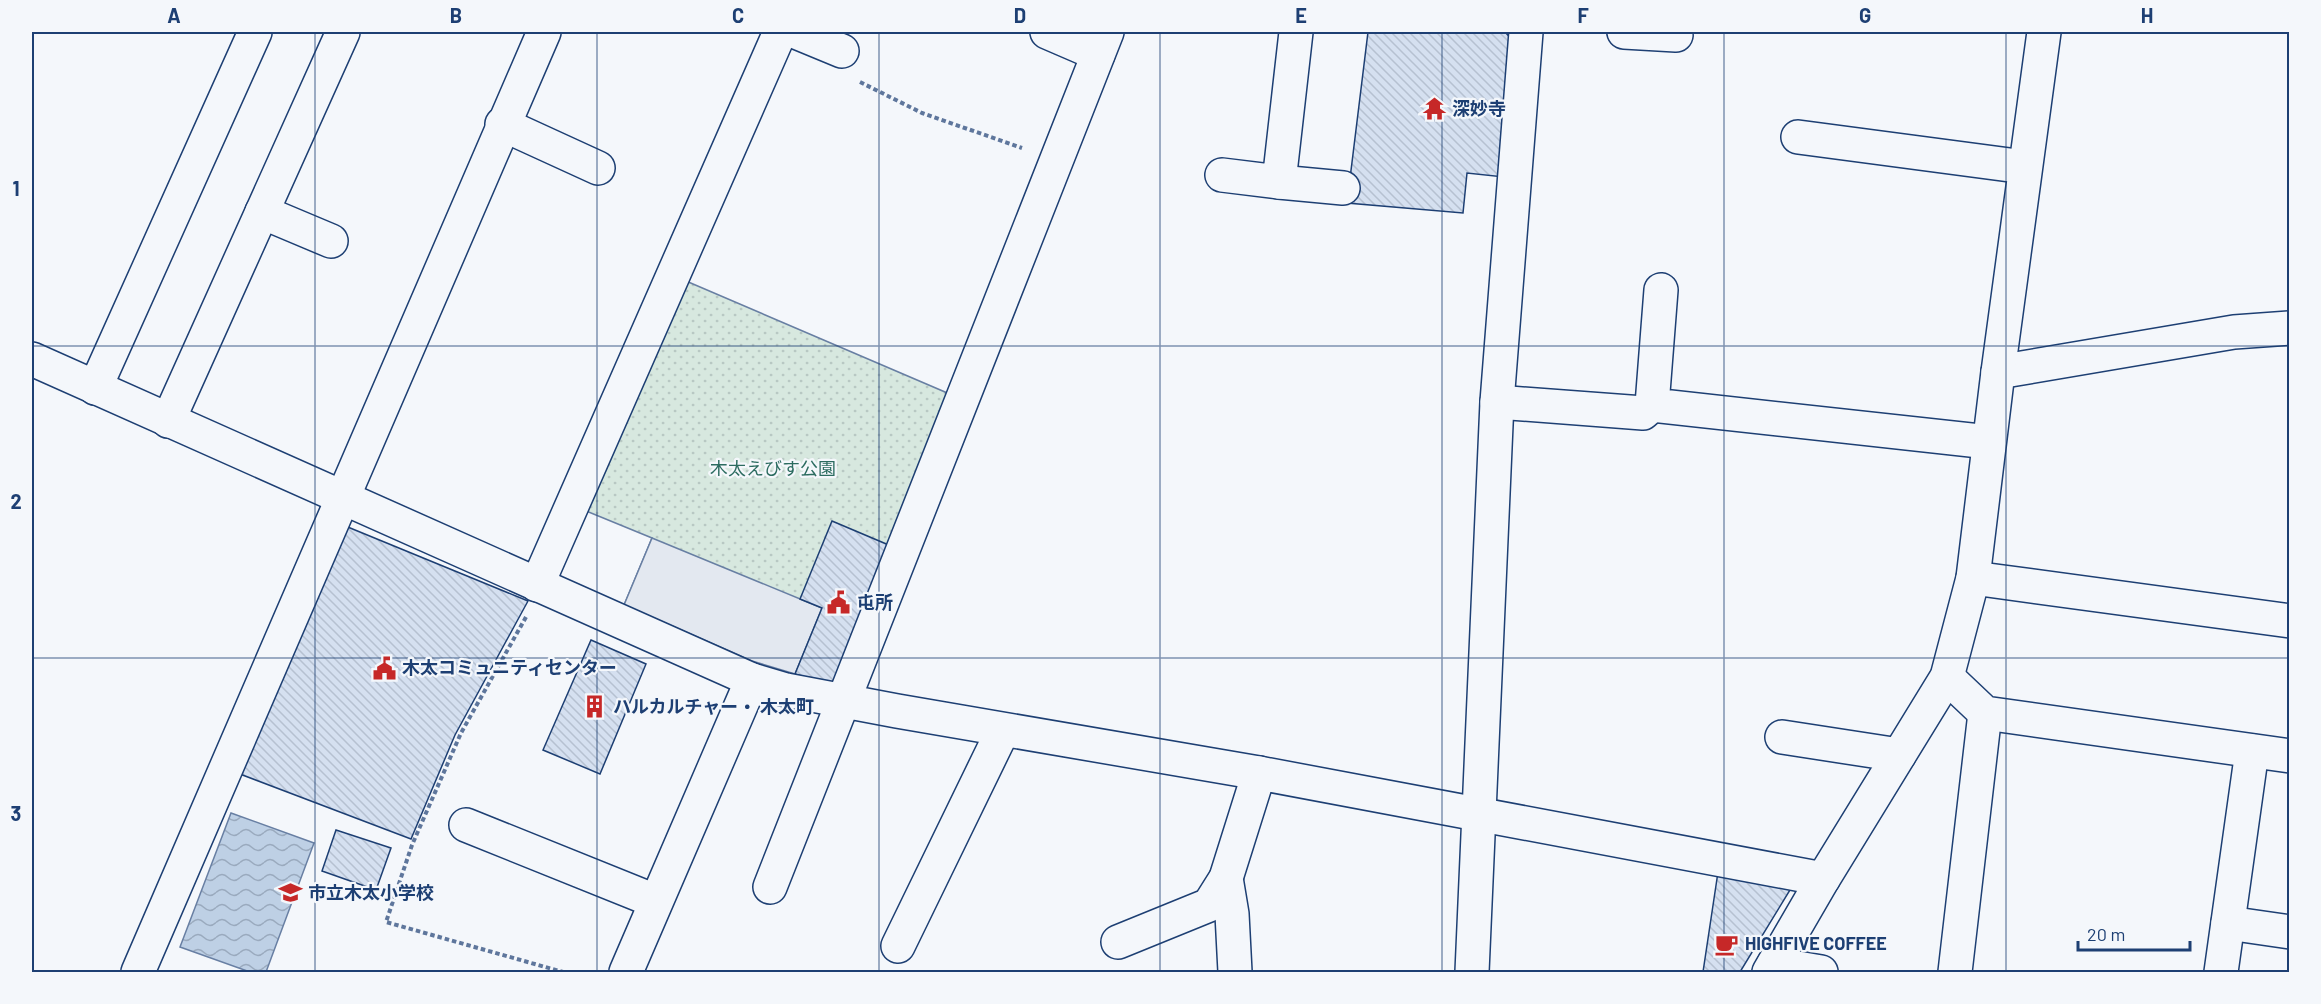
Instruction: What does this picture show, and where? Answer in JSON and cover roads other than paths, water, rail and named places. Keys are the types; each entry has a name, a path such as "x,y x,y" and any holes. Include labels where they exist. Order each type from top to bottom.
{"street":[{"path":"95,388 255,32"},
{"path":"168,421 344,32"},
{"path":"138,972 502,124 544,32"},
{"path":"540,586 780,32"},
{"path":"796,32 842,51"},
{"path":"770,887 841,701 1103,43 1047,32"},
{"path":"1279,182 1296,32"},
{"path":"1472,972 1497,402 1526,32"},
{"path":"1624,32 1676,35"},
{"path":"1821,972 1772,968 1822,879 1947,677 1973,578 2044,32"},
{"path":"502,124 598,168"},
{"path":"1798,137 2025,167"},
{"path":"1222,175 1343,188"},
{"path":"262,212 331,241"},
{"path":"1497,402 1643,413 1652,405 1661,290"},
{"path":"1998,372 2234,332 2289,328"},
{"path":"32,359 341,499 752,680 841,701 1258,773 1822,879"},
{"path":"1652,405 1989,442"},
{"path":"1973,578 2289,621"},
{"path":"1947,677 1985,713 2289,756"},
{"path":"626,972 752,680"},
{"path":"1955,972 1985,713"},
{"path":"898,946 1003,730"},
{"path":"1782,737 1899,754"},
{"path":"2221,972 2252,752"},
{"path":"1118,942 1209,905 1226,878 1258,773"},
{"path":"466,825 655,901"},
{"path":"1226,878 1232,914 1235,972"},
{"path":"2228,923 2289,932"}],"water":[{"path":"231,813 314,843 266,972 250,972 180,947"}],"place":[{"name":"深妙寺","path":"1434,109"},
{"name":"屯所","path":"839,603"},
{"name":"木太コミュニティセンター","path":"384,668"},
{"name":"ハルカルチャー・ 木太町","path":"595,707"},
{"name":"市立木太小学校","path":"290,893"},
{"name":"HIGHFIVE COFFEE","path":"1727,944"}],"park label":[{"name":"木太えびす公園","path":"773,469"}]}
